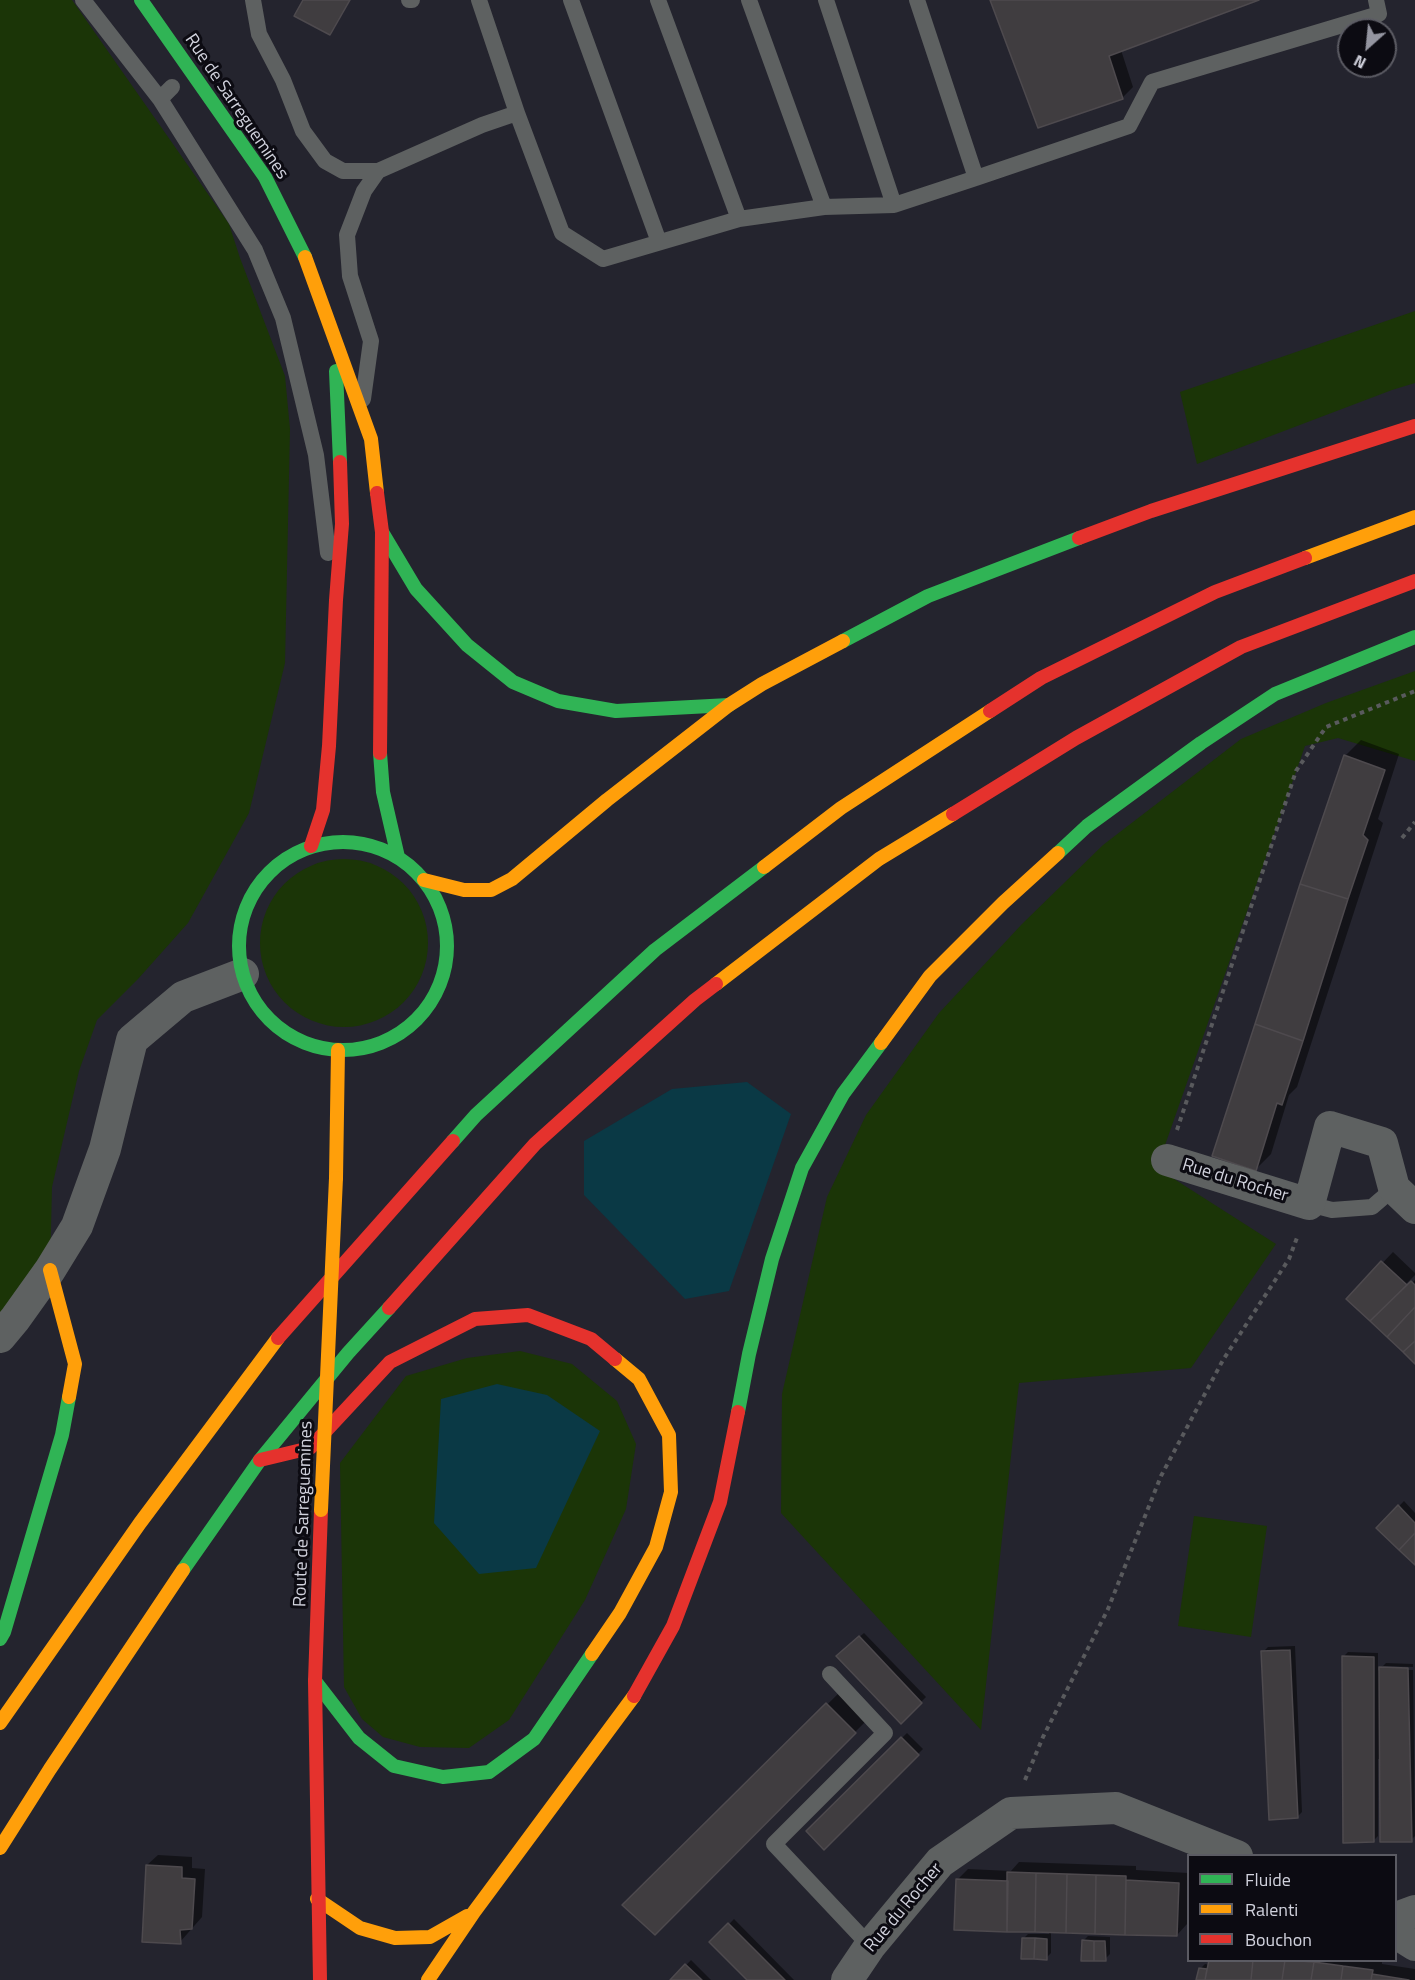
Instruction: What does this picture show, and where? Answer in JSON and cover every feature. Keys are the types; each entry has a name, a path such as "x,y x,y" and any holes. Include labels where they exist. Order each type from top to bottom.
{"main road":[{"name":"Rue de Sarreguemines","path":"141,0 265,177 303,255 371,439 382,532 379,746 383,792 398,857"},
{"name":"Rue de Sarreguemines","path":"311,846 322,810 327,767 342,525 334,338"},
{"path":"424,880 464,890 491,890 512,879 729,705 762,684 928,596 1151,511 1415,426"},
{"path":"0,1723 140,1523 287,1326 476,1115 655,950 841,808 1041,678 1215,592 1415,517"},
{"path":"382,532 416,589 467,645 513,682 558,700 616,711 729,705"},
{"path":"0,1848 182,1571 260,1460 348,1353 535,1144 695,1000 879,859 1076,738 1241,648 1415,581"},
{"path":"428,1980 474,1912 638,1691 673,1626 720,1502 751,1343 772,1258 802,1168 843,1094 856,1076 930,976 1003,903 1087,826 1202,743 1275,694 1415,637"},
{"path":"333,842 356,842 378,847 398,857 424,880 441,910 448,943 443,978 427,1008 403,1032 372,1046 338,1050 306,1043 278,1027 256,1003 243,974 238,942 244,910 259,883 283,860 311,846 333,842"},
{"name":"Route de Sarreguemines","path":"320,1980 315,1681 336,1178 338,1050"},
{"path":"0,1639 62,1435 75,1364 50,1270"},
{"path":"260,1460 310,1448 390,1362 475,1319 528,1315 591,1339 639,1379 669,1435 671,1492 656,1547 620,1613 534,1738 489,1772 443,1778 394,1766 359,1738 315,1681"},
{"path":"317,1899 360,1928 394,1938 430,1937 474,1912"}],"street":[{"path":"0,1337 50,1270 77,1226 105,1149 132,1040 183,997 243,974"},
{"name":"Rue du Rocher","path":"1167,1161 1310,1203 1330,1127 1382,1143 1404,1198"},
{"path":"1011,1813 1116,1808 1232,1854"},
{"name":"Rue du Rocher","path":"847,1980 870,1946 940,1862 1011,1813"},
{"path":"1397,1917 1415,1911"},
{"path":"1397,1935 1415,1946"}],"lane":[{"path":"83,0 166,93 255,250 283,318 316,455 336,600"},
{"path":"253,0 260,34 284,80 303,131 325,161 343,171 378,171 482,125 517,113"},
{"path":"479,0 517,113 562,233 603,259 739,219 824,207 894,205 976,178 1129,126 1152,82 1379,14 1376,0"},
{"path":"571,0 659,242"},
{"path":"658,0 739,219"},
{"path":"749,0 824,207"},
{"path":"826,0 894,205"},
{"path":"917,0 976,178"},
{"path":"361,412 371,341 350,276 347,234 364,191 378,171"},
{"path":"1310,1203 1332,1210 1372,1207 1404,1198"},
{"path":"830,1674 885,1733 774,1845 870,1946"}],"path":[{"path":"1167,1161 1296,771 1326,727 1415,692"},
{"path":"1402,838 1415,822"},
{"path":"1011,1813 1043,1737 1108,1609 1161,1476 1224,1360 1289,1259 1310,1203"}],"green space":[{"path":"0,0 72,0 229,224 285,376 290,429 285,663 249,813 188,923 138,979 97,1020 79,1071 52,1187 50,1270 0,1333"},
{"path":"1415,311 1415,383 1197,464 1180,392"},
{"path":"1415,671 1415,761 1338,738 1305,746 1157,1168 1276,1244 1191,1368 1019,1383 981,1730 781,1513 782,1394 827,1197 866,1115 939,1013 1022,924 1103,845 1241,739 1326,703"},
{"path":"344,859 376,866 391,873 403,884 414,896 421,911 428,943 421,975 414,990 403,1002 391,1013 376,1020 344,1027 312,1020 297,1013 285,1002 274,990 267,975 260,943 267,911 274,896 285,884 297,873 312,866"},
{"path":"520,1351 572,1364 617,1401 636,1444 626,1509 585,1600 509,1720 469,1748 420,1747 383,1737 362,1719 344,1687 340,1463 406,1376 467,1358"},
{"path":"1194,1516 1267,1526 1251,1637 1178,1626"}],"water":[{"path":"747,1082 791,1114 729,1291 685,1299 584,1195 584,1141 672,1089"},
{"path":"497,1384 547,1395 600,1431 536,1568 479,1574 434,1523 441,1399"}],"building":[{"path":"303,0 350,0 330,35 294,16"},
{"path":"990,0 1259,0 1109,56 1123,99 1038,128"},
{"path":"1344,755 1385,770 1363,835 1368,840 1348,899 1300,884"},
{"path":"1300,884 1348,899 1303,1041 1255,1024"},
{"path":"1255,1024 1303,1041 1282,1105 1277,1103 1256,1171 1212,1156"},
{"path":"1381,1261 1407,1285 1370,1321 1346,1299"},
{"path":"1411,1281 1415,1285 1415,1307 1387,1337 1370,1321"},
{"path":"1415,1307 1415,1341 1403,1352 1387,1337"},
{"path":"1415,1341 1415,1364 1403,1352"},
{"path":"1398,1505 1415,1523 1415,1533 1399,1550 1376,1528"},
{"path":"1415,1533 1415,1565 1399,1550"},
{"path":"859,1636 922,1703 901,1724 836,1656"},
{"path":"1290,1650 1298,1818 1269,1820 1261,1651"},
{"path":"1342,1656 1374,1657 1374,1842 1343,1843"},
{"path":"1379,1667 1408,1668 1412,1842 1380,1842"},
{"path":"826,1703 856,1733 655,1935 622,1905"},
{"path":"901,1737 919,1755 824,1850 806,1831"},
{"path":"146,1865 182,1867 182,1878 195,1879 192,1929 180,1930 181,1944 142,1942"},
{"path":"1007,1872 1036,1873 1035,1932 1007,1932"},
{"path":"1036,1873 1067,1874 1066,1933 1035,1932"},
{"path":"1067,1874 1096,1875 1095,1934 1066,1933"},
{"path":"1096,1875 1126,1876 1125,1935 1095,1934"},
{"path":"956,1879 1008,1881 1007,1932 954,1930"},
{"path":"1126,1880 1179,1883 1177,1936 1125,1935"},
{"path":"728,1923 785,1980 747,1980 709,1942"},
{"path":"1022,1938 1035,1938 1034,1959 1021,1959"},
{"path":"1035,1938 1047,1939 1047,1960 1034,1959"},
{"path":"1082,1940 1094,1941 1094,1961 1081,1961"},
{"path":"1094,1941 1105,1941 1106,1961 1094,1961"},
{"path":"1209,1962 1253,1962 1251,1980 1205,1980"},
{"path":"1253,1962 1285,1962 1282,1980 1251,1980"},
{"path":"1285,1962 1314,1962 1311,1980 1282,1980"},
{"path":"1314,1962 1343,1966 1341,1980 1311,1980"},
{"path":"685,1964 702,1980 670,1980"},
{"path":"1343,1966 1373,1970 1371,1980 1341,1980"},
{"path":"1199,1968 1207,1969 1205,1980 1196,1980"},
{"path":"1372,1974 1409,1980 1371,1980"}],"traffic: fast":[{"path":"141,0 265,177 305,257"},
{"path":"336,371 340,462"},
{"path":"382,532 416,589 467,645 513,682 558,701 616,711 729,705"},
{"path":"843,641 928,596 1079,538"},
{"path":"1058,853 1087,826 1201,743 1275,694 1415,637"},
{"path":"380,753 383,792 398,857"},
{"path":"343,842 363,844 383,850 409,866 423,880 439,906 445,926 447,946 445,966 439,986 423,1012 409,1026 383,1042 363,1048 343,1050 323,1048 303,1042 277,1026 263,1012 247,986 241,966 239,946 241,926 247,906 263,880 277,866 303,850 323,844 343,842"},
{"path":"453,1141 476,1115 655,950 764,867"},
{"path":"738,1412 749,1354 772,1259 802,1168 843,1094 881,1043"},
{"path":"183,1570 260,1460 348,1353 389,1308"},
{"path":"0,1639 62,1435 69,1397"},
{"path":"315,1681 359,1738 394,1766 443,1777 489,1772 534,1739 592,1654"}],"traffic: slow":[{"path":"305,257 371,439 377,493"},
{"path":"1305,558 1415,517"},
{"path":"424,880 464,890 491,890 512,879 607,800 729,705 762,684 843,641"},
{"path":"764,867 841,808 990,711"},
{"path":"716,984 879,859 953,814"},
{"path":"881,1043 930,976 1003,903 1058,853"},
{"path":"336,1178 338,1050"},
{"path":"321,1510 336,1178"},
{"path":"50,1270 75,1364 69,1397"},
{"path":"0,1723 140,1523 278,1338"},
{"path":"592,1654 620,1613 656,1547 671,1492 669,1435 639,1379 615,1359"},
{"path":"0,1848 183,1570"},
{"path":"428,1980 474,1912 634,1696"},
{"path":"317,1899 360,1928 395,1938 430,1937 467,1916"}],"traffic: jam":[{"path":"1079,538 1151,511 1415,426"},
{"path":"311,846 323,810 329,746 342,524 340,462"},
{"path":"377,493 382,532 380,753"},
{"path":"990,711 1041,678 1215,592 1305,558"},
{"path":"953,814 1076,738 1241,647 1415,581"},
{"path":"389,1308 535,1144 695,1000 716,984"},
{"path":"278,1338 453,1141"},
{"path":"260,1460 310,1448 390,1362 475,1319 528,1315 591,1339 615,1359"},
{"path":"634,1696 673,1626 720,1502 738,1412"},
{"path":"320,1980 315,1681 321,1510"}]}
